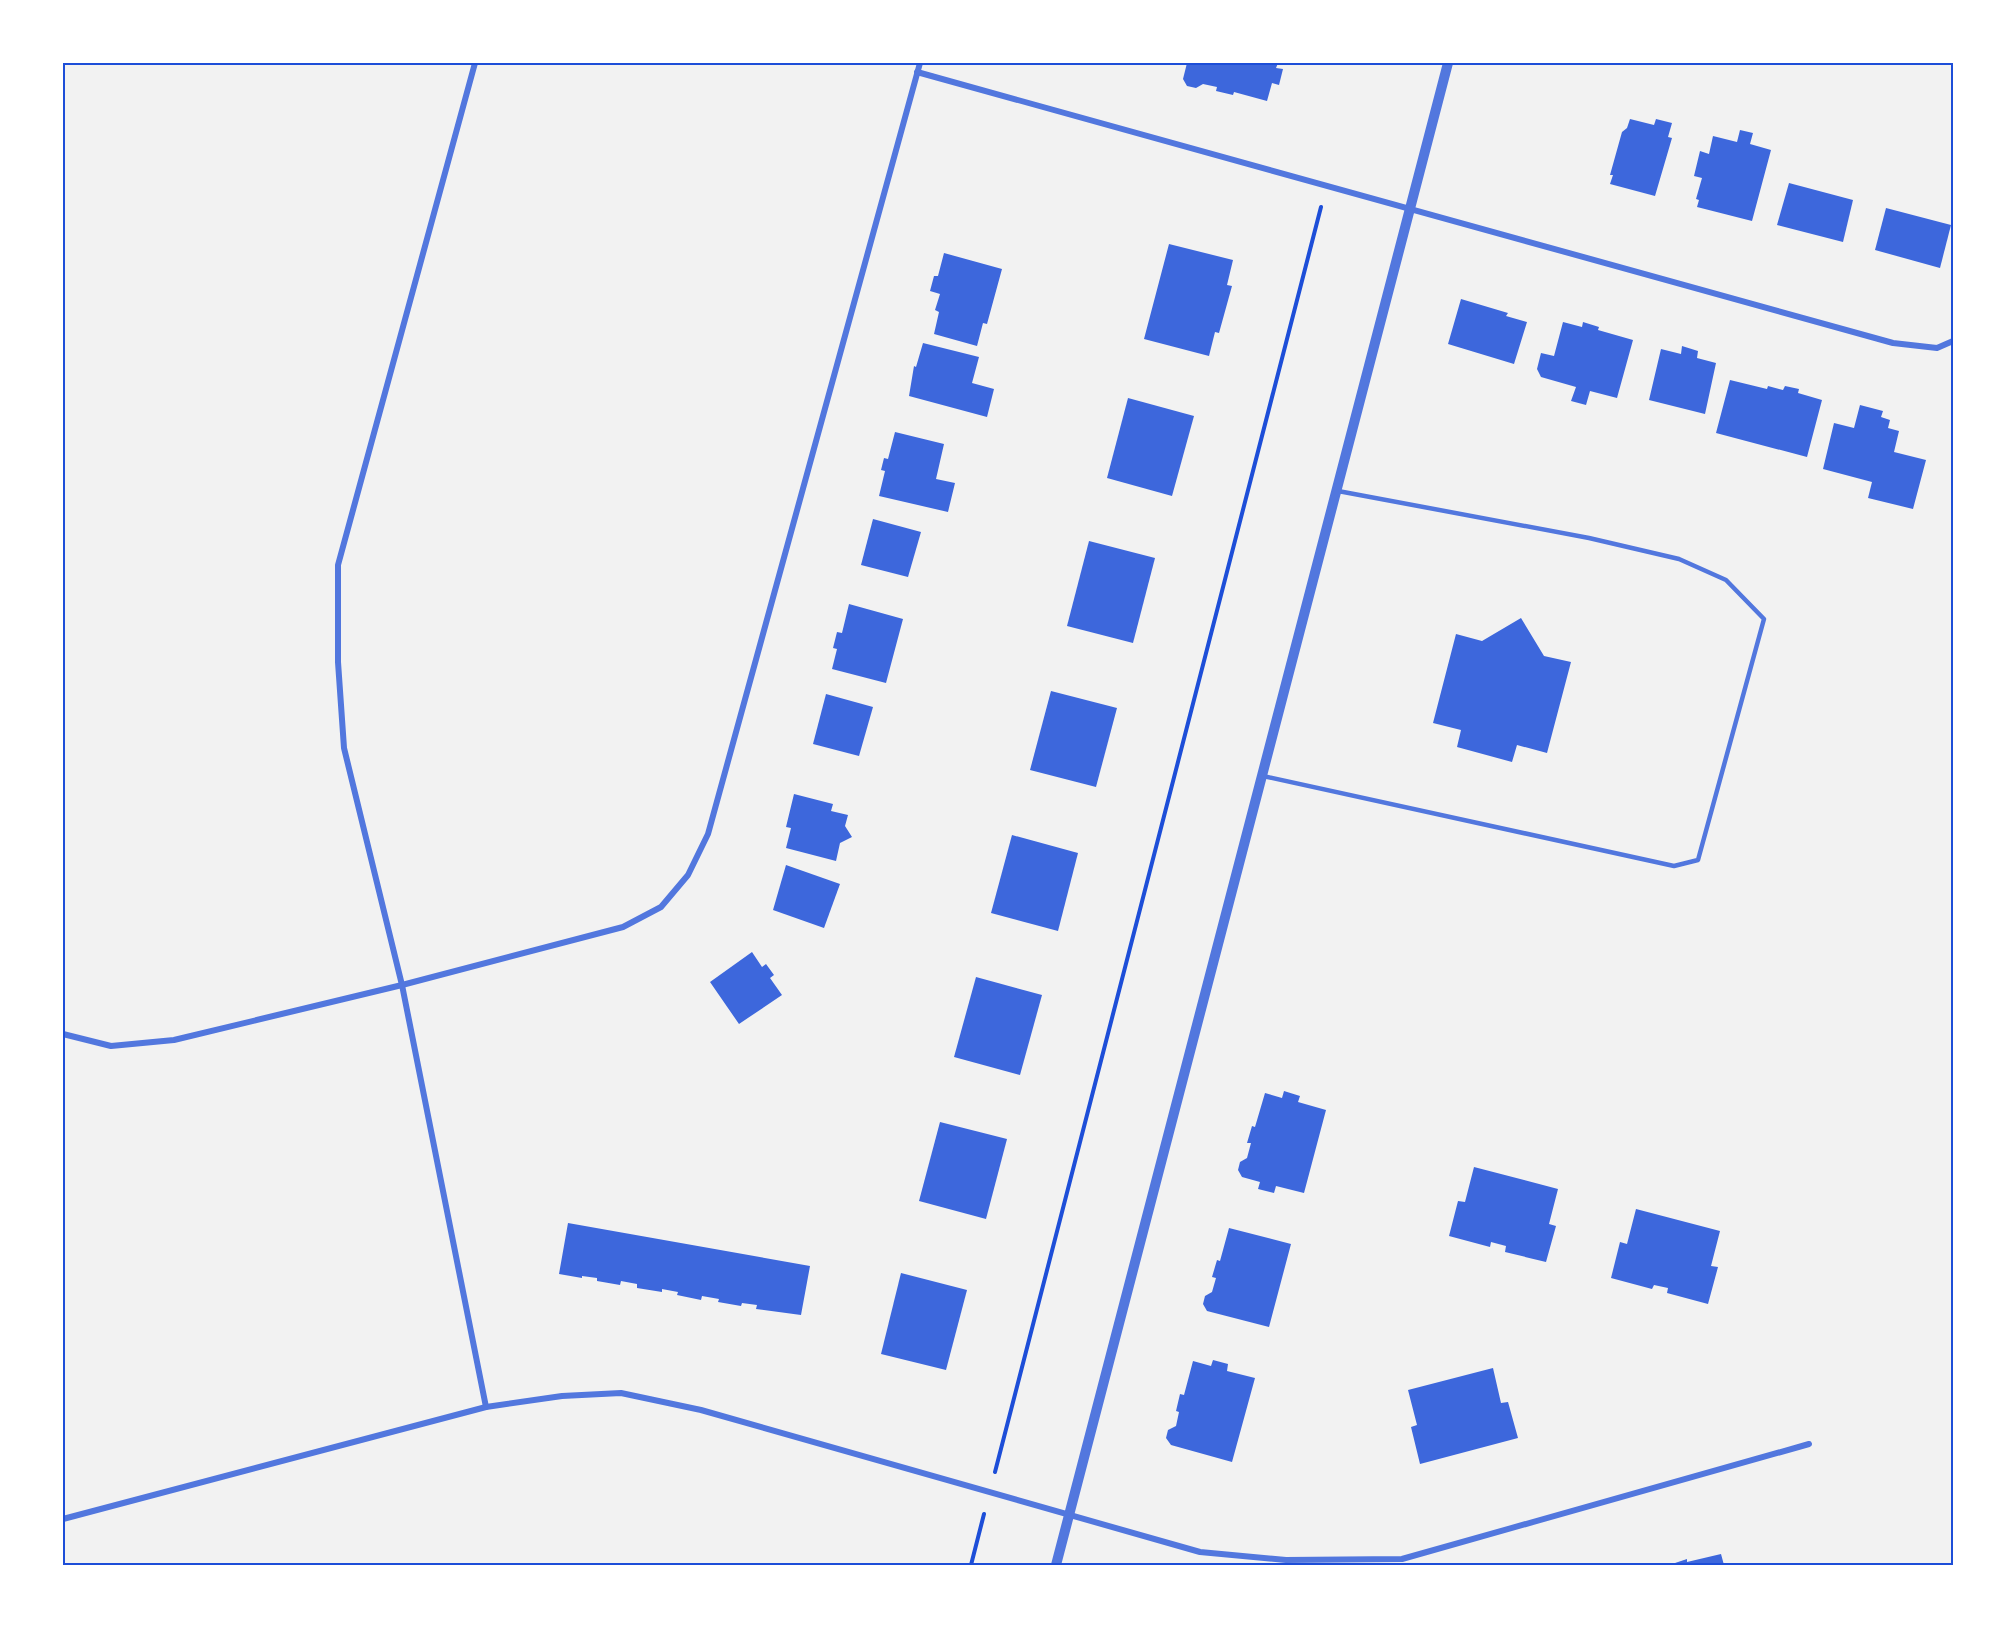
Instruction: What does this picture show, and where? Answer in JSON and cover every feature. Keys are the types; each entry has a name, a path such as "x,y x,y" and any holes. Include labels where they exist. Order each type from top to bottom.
{"street":[{"path":"475,63 338,564 338,662 344,748 402,985 486,1407"},
{"path":"63,1034 111,1046 174,1040 402,985 623,927 661,907 688,875 708,834 920,63"},
{"path":"1056,1565 1448,63"},
{"path":"917,72 1893,343 1937,348 1953,341"},
{"path":"63,1519 486,1407 562,1396 621,1394 701,1410 1200,1552 1286,1560 1402,1559 1809,1444"}],"lane":[{"path":"1263,776 1674,866 1698,860 1764,619 1726,580 1679,559 1589,538 1338,491"}],"path":[{"path":"971,1565 1326,186"}],"building":[{"path":"1187,63 1278,63 1276,68 1283,69 1279,85 1272,83 1267,101 1234,92 1233,95 1216,91 1217,87 1203,84 1196,88 1187,86 1183,79"},
{"path":"1630,119 1654,125 1656,119 1672,123 1668,137 1672,138 1655,196 1610,184 1613,175 1610,175 1622,132 1627,128"},
{"path":"1740,130 1753,133 1750,144 1771,150 1752,221 1697,207 1699,200 1696,199 1702,178 1694,176 1700,151 1709,154 1713,136 1737,142"},
{"path":"1789,183 1853,200 1843,242 1777,225"},
{"path":"1886,208 1951,225 1940,268 1875,250"},
{"path":"1169,244 1233,260 1227,285 1232,286 1219,333 1215,332 1209,356 1144,339"},
{"path":"944,253 1002,269 987,324 983,323 977,346 934,334 939,312 935,310 940,294 930,291 934,276 938,276"},
{"path":"1461,299 1508,313 1506,316 1527,322 1514,364 1448,344"},
{"path":"1563,322 1582,327 1583,322 1599,327 1598,330 1633,340 1617,398 1590,391 1586,405 1571,401 1576,387 1541,377 1537,369 1541,353 1554,356"},
{"path":"923,343 979,357 972,383 994,389 987,417 909,396 914,366 916,367"},
{"path":"1682,346 1698,351 1697,358 1716,363 1705,414 1649,400 1661,349 1681,354"},
{"path":"1730,380 1767,389 1768,386 1783,390 1785,386 1799,389 1798,393 1822,400 1807,457 1716,433"},
{"path":"1128,398 1194,416 1172,496 1107,478"},
{"path":"1860,405 1883,411 1881,417 1890,420 1888,428 1899,431 1894,452 1926,460 1913,509 1868,498 1872,482 1823,469 1834,423 1854,428"},
{"path":"895,432 944,444 936,479 955,483 948,512 879,496 885,471 881,470 884,458 888,459"},
{"path":"873,519 921,532 908,577 861,565"},
{"path":"1089,541 1155,558 1133,643 1067,626"},
{"path":"849,604 903,619 886,683 832,669 837,649 833,648 837,632 842,633"},
{"path":"1521,618 1544,656 1571,662 1547,753 1517,745 1512,762 1457,747 1461,730 1433,723 1456,634 1482,641"},
{"path":"1051,691 1117,708 1096,787 1030,770"},
{"path":"826,694 873,707 859,756 813,744"},
{"path":"794,794 833,804 831,811 848,815 845,826 852,837 840,843 836,861 786,848 791,828 786,827"},
{"path":"1012,835 1078,853 1058,931 991,913"},
{"path":"786,865 840,884 824,928 773,910"},
{"path":"752,952 762,967 766,964 774,975 770,978 782,995 739,1024 710,982"},
{"path":"976,977 1042,995 1020,1075 954,1057"},
{"path":"1284,1091 1300,1096 1298,1102 1326,1110 1304,1193 1276,1186 1274,1193 1258,1189 1260,1182 1242,1177 1238,1170 1240,1162 1247,1158 1251,1143 1247,1143 1252,1126 1255,1127 1265,1093 1282,1098"},
{"path":"940,1122 1007,1139 986,1219 919,1201"},
{"path":"1474,1167 1558,1189 1549,1224 1556,1226 1546,1262 1505,1252 1506,1246 1491,1242 1490,1247 1449,1236 1458,1201 1465,1202"},
{"path":"1636,1209 1720,1231 1711,1266 1718,1267 1708,1304 1667,1293 1668,1288 1654,1285 1652,1289 1611,1278 1620,1242 1627,1244"},
{"path":"568,1223 810,1266 801,1315 756,1309 757,1305 742,1303 741,1306 718,1302 719,1299 702,1296 701,1300 662,1289 662,1292 637,1288 637,1284 621,1281 620,1285 597,1281 597,1278 559,1274"},
{"path":"1229,1228 1291,1244 1269,1327 1207,1311 1203,1304 1205,1296 1212,1292 1216,1278 1212,1277 1217,1260 1220,1261"},
{"path":"901,1273 967,1290 946,1370 881,1354"},
{"path":"1213,1360 1228,1364 1227,1371 1255,1378 1232,1462 1171,1445 1166,1438 1168,1430 1176,1426 1179,1412 1176,1411 1180,1394 1184,1395 1193,1361 1211,1366"},
{"path":"1493,1368 1501,1403 1508,1402 1518,1438 1420,1464 1411,1427 1417,1425 1408,1390"},
{"path":"1721,1554 1724,1565 1669,1565 1687,1559 1687,1562"}]}
